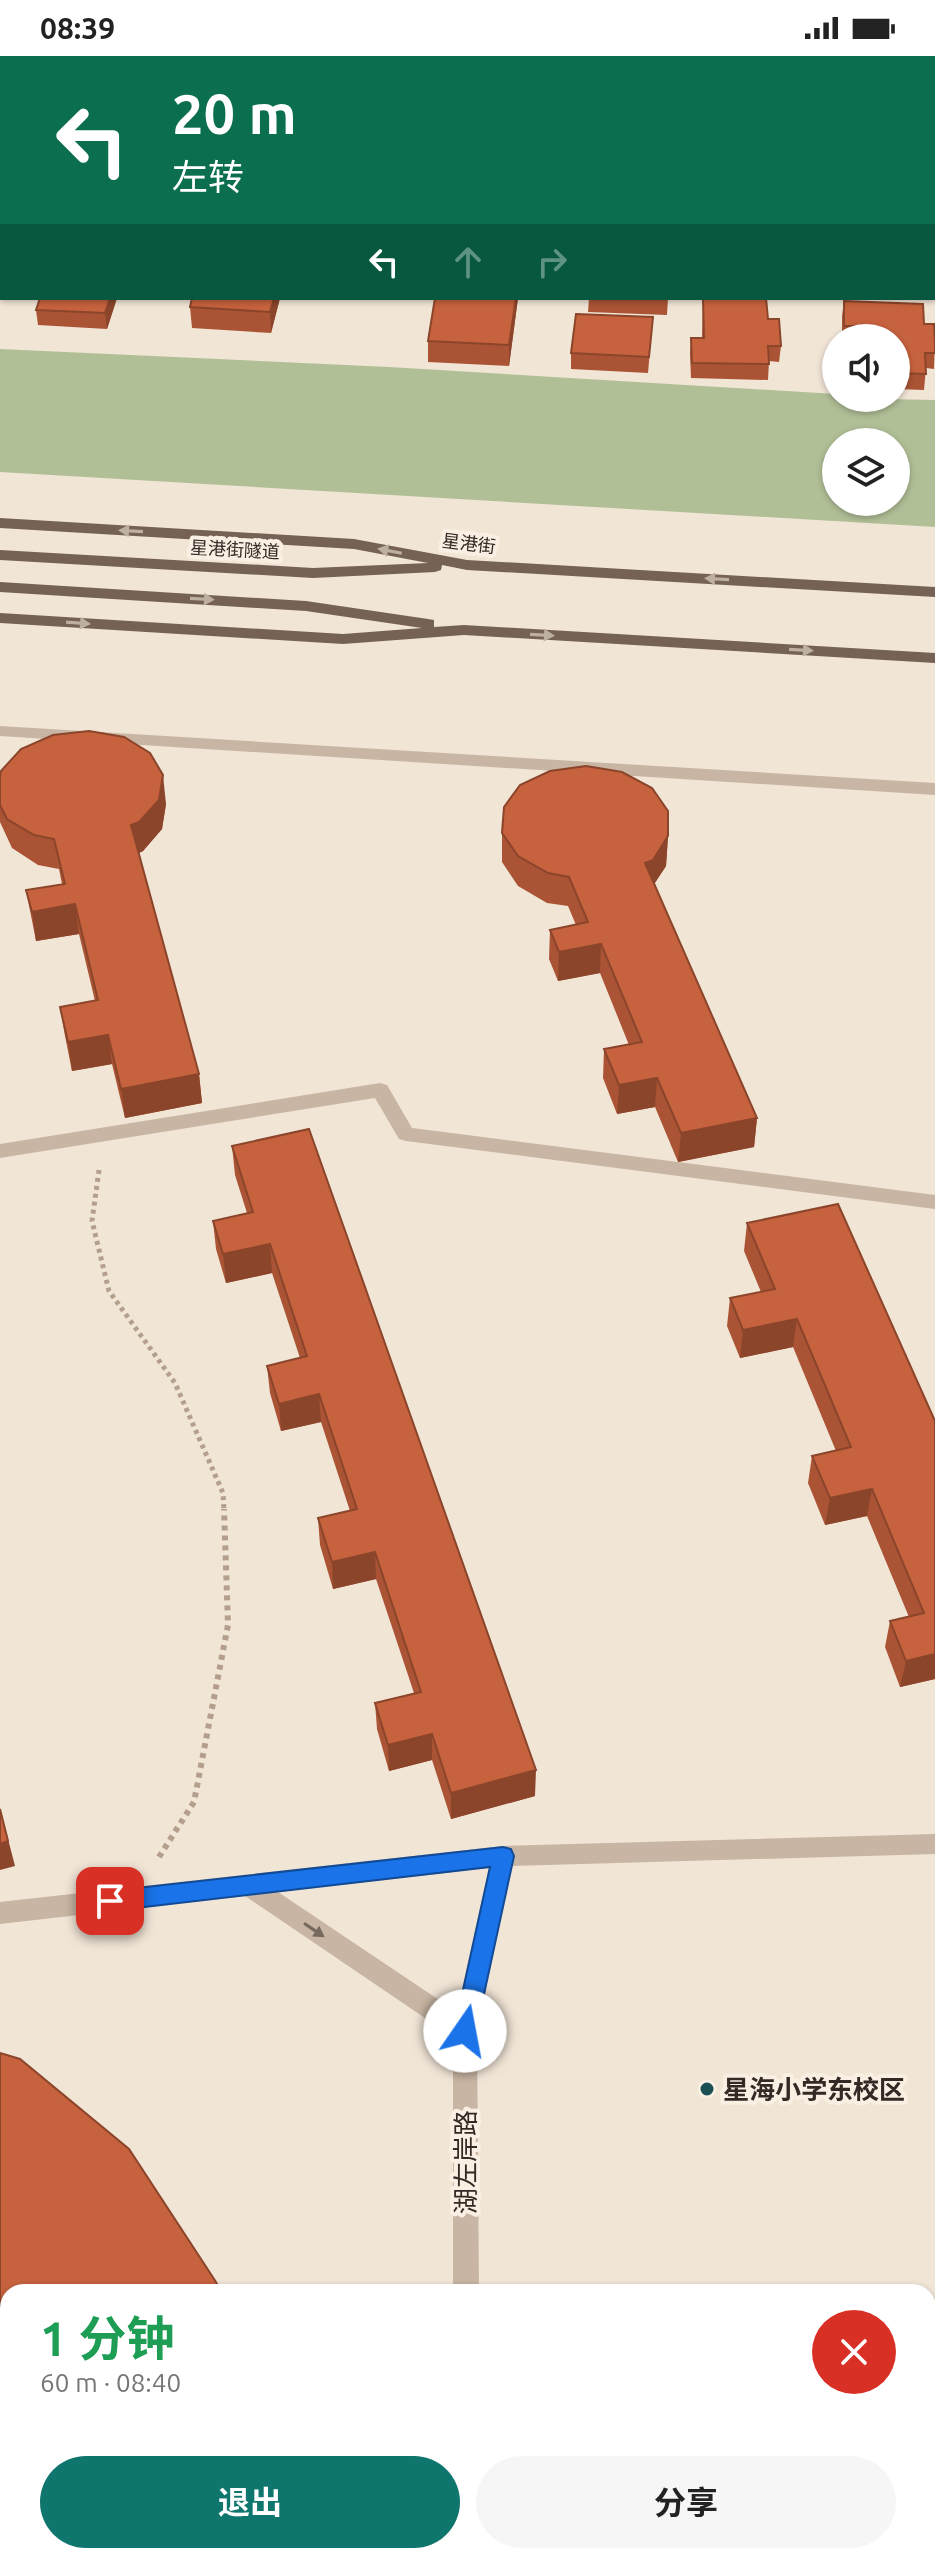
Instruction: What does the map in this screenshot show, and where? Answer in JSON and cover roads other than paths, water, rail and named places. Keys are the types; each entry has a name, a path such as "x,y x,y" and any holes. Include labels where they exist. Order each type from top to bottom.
{"main road":[{"name":"星港街","path":"0,523 354,544 467,565 935,592"},
{"name":"星港街隧道","path":"0,555 313,573 467,565"},
{"path":"0,587 306,606 464,630 935,658"},
{"path":"0,618 343,639 464,630"}],"street":[{"path":"0,731 935,789"},
{"path":"0,1151 380,1090 406,1134 935,1202"},
{"path":"0,1913 503,1856 935,1844"},
{"name":"湖左岸路","path":"466,2284 465,2031 503,1856"},
{"path":"250,1886 465,2031"}],"place":[{"name":"星海小学东校区","path":"707,2089"}]}
